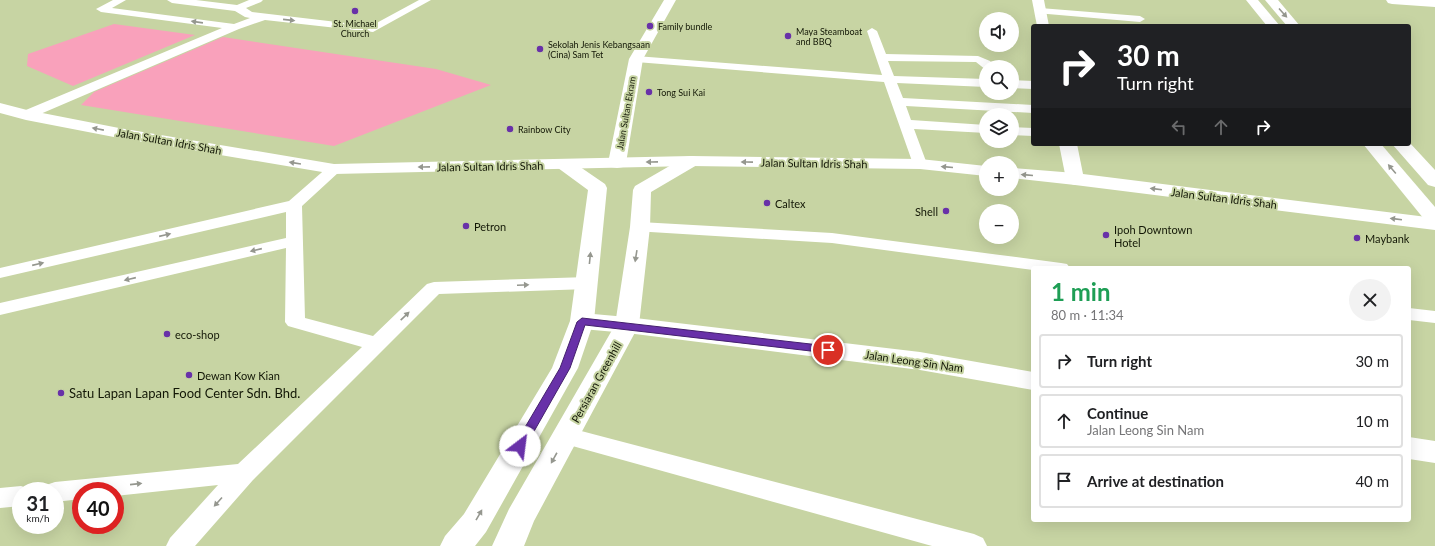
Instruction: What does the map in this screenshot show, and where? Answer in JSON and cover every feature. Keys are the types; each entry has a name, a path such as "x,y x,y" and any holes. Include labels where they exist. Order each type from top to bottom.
{"main road":[{"name":"Jalan Sultan Ekram","path":"617,163 636,59 670,0"},
{"path":"1252,0 1272,24"},
{"path":"1271,0 1292,24"},
{"path":"1392,0 1435,3"},
{"path":"1039,6 1043,24"},
{"name":"Jalan Sultan Idris Shah","path":"0,108 22,114 119,133 334,169 691,161 920,164 979,170"},
{"path":"1068,146 1075,179"},
{"path":"1374,146 1435,220"},
{"path":"1404,146 1435,181"},
{"name":"Persiaran Greenhill","path":"508,546 520,518 627,326 640,227 642,190 691,161"},
{"path":"456,546 475,523 565,368 582,322 588,283 598,188 564,164"},
{"name":"Jalan Sultan Idris Shah","path":"1019,174 1075,179 1435,224"},
{"name":"Jalan Leong Sin Nam","path":"582,322 920,361 1031,381"},
{"path":"1411,448 1435,452"}],"lane":[{"path":"121,0 101,9 236,27"},
{"path":"172,0 238,8 249,15 373,29 426,0"},
{"path":"238,8 258,0"},
{"path":"1039,6 1140,18"},
{"path":"22,114 249,15"},
{"path":"22,114 236,27 265,17"},
{"path":"872,31 920,164"},
{"path":"881,57 979,60"},
{"path":"636,59 889,79 979,83"},
{"path":"1019,84 1031,85"},
{"path":"898,102 1031,110"},
{"path":"905,124 979,129"},
{"path":"1019,131 1031,132"},
{"path":"0,273 294,205 334,169"},
{"path":"294,205 295,322 377,344"},
{"path":"640,227 832,238 1046,266"},
{"path":"0,309 294,241"},
{"path":"179,546 244,472 434,288 588,283"},
{"path":"1411,314 1435,317"},
{"path":"566,436 974,546"},
{"path":"64,491 244,472"},
{"path":"0,498 12,497"}],"shaded area":[{"path":"114,24 195,35 73,86 27,66 28,54"},
{"path":"223,37 436,69 491,85 334,146 81,105 94,92"}],"place":[{"name":"St. Michael Church","path":"355,11"},
{"name":"Family bundle","path":"650,26"},
{"name":"Maya Steamboat and BBQ","path":"788,36"},
{"name":"Sekolah Jenis Kebangsaan (Cina) Sam Tet","path":"540,49"},
{"name":"Tong Sui Kai","path":"649,92"},
{"name":"Rainbow City","path":"510,129"},
{"name":"Caltex","path":"767,203"},
{"name":"Shell","path":"946,211"},
{"name":"Petron","path":"466,226"},
{"name":"Ipoh Downtown Hotel","path":"1106,235"},
{"name":"Maybank","path":"1357,238"},
{"name":"eco-shop","path":"167,334"},
{"name":"Dewan Kow Kian","path":"189,375"},
{"name":"Satu Lapan Lapan Food Center Sdn. Bhd.","path":"61,393"}],"route":[{"path":"520,446 565,368 582,322 828,350"}]}
